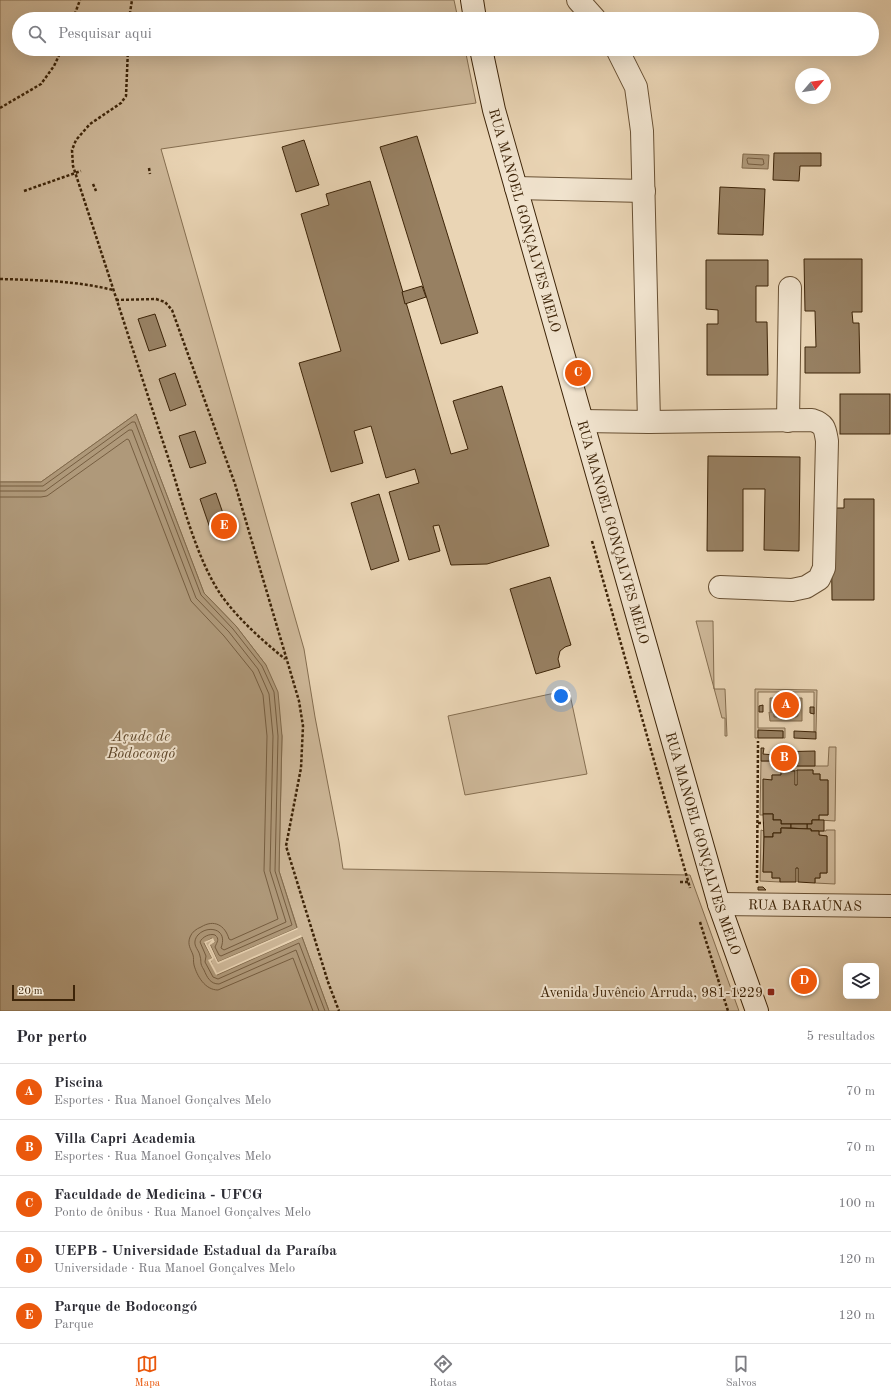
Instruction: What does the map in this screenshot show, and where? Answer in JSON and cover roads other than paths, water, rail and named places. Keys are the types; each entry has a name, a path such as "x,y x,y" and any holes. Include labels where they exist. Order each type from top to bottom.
{"street":[{"path":"472,0 474,12"},
{"path":"578,0 589,12"},
{"name":"RUA MANOEL GONÇALVES MELO","path":"482,56 494,110 719,904 757,1011"},
{"path":"620,56 636,87 642,131 649,422"},
{"path":"516,188 644,191"},
{"path":"788,421 790,288"},
{"path":"582,421 649,422 812,420 820,423 825,430 827,442 824,568 819,578 806,586 792,590 720,586"},
{"name":"RUA BARAÚNAS","path":"719,904 891,906"}],"water":[{"path":"743,154 769,155 768,169 742,168"},
{"name":"Açude de Bodocongó","path":"136,414 204,593 236,626 266,665 278,692 282,736 279,871 297,928 218,962 210,944 215,942 212,938 204,943 212,958 209,960 217,975 302,937 329,1011 0,1011 0,482 41,482"},
{"path":"770,698 802,698 802,721 770,721 769,712 796,711 770,711"}],"place":[{"name":"Faculdade de Medicina - UFCG","path":"578,373"},
{"name":"Parque de Bodocongó","path":"224,526"},
{"name":"Piscina","path":"786,705"},
{"name":"Villa Capri Academia","path":"784,758"},
{"name":"UEPB - Universidade Estadual da Paraíba","path":"804,981"},
{"name":"Avenida Juvêncio Arruda, 981-1229","path":"771,992"}]}
